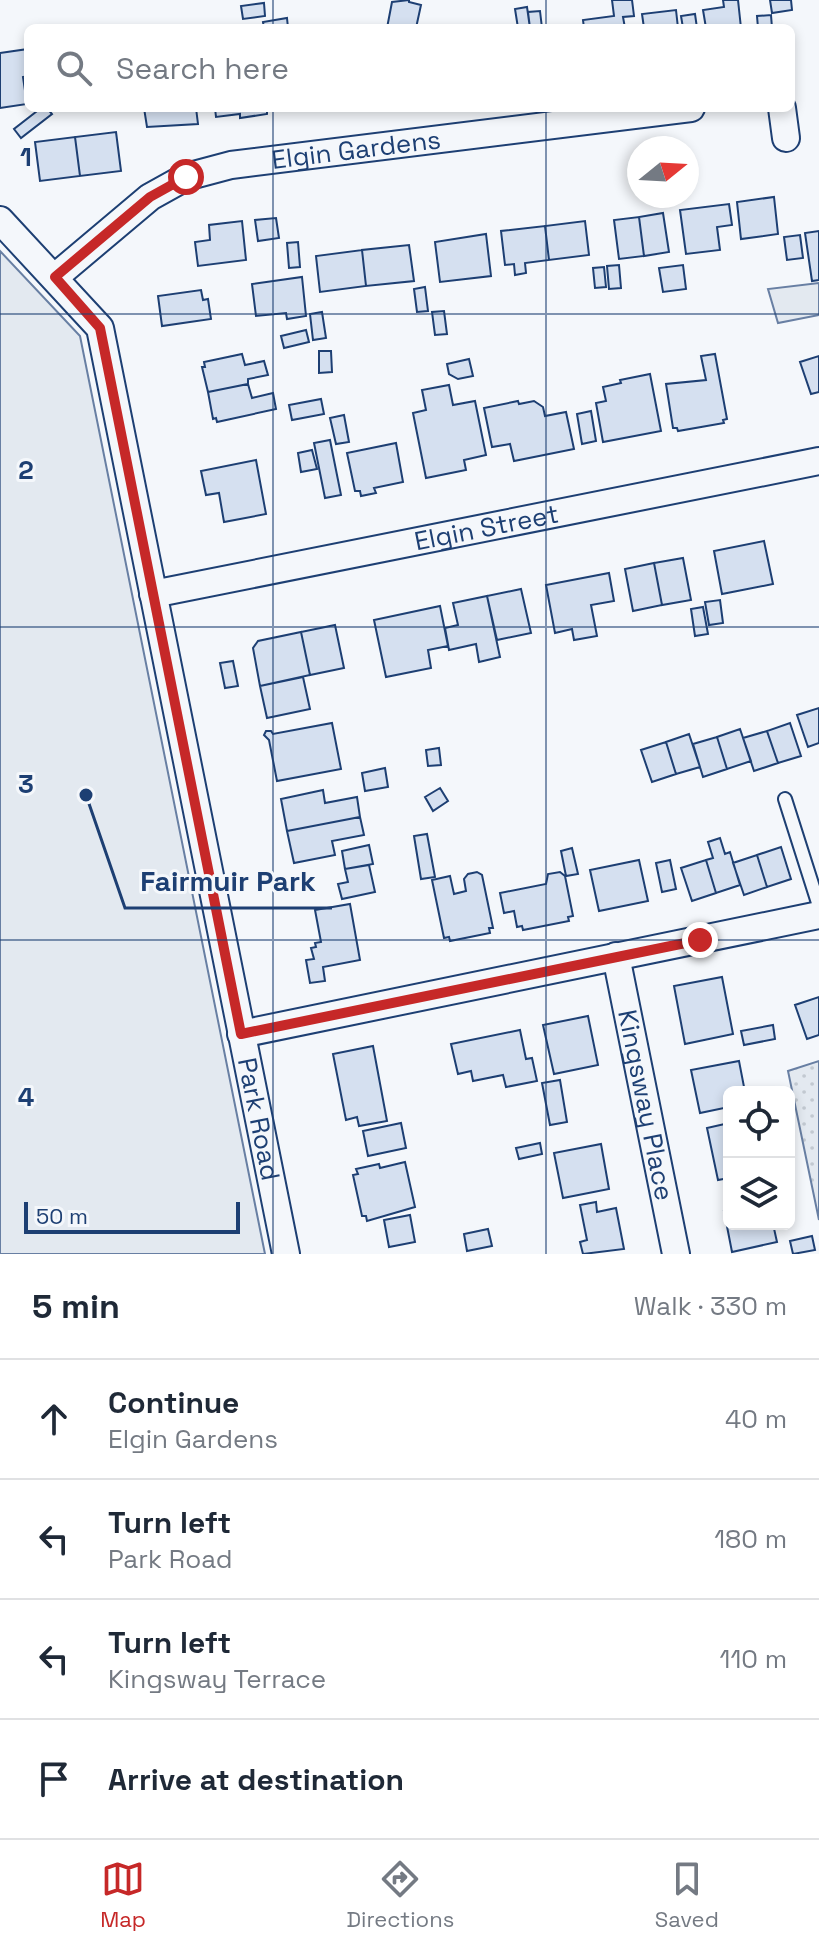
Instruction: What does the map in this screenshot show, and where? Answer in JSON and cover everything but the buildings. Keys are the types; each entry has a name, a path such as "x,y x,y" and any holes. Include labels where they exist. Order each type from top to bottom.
{"street":[{"name":"Elgin Gardens","path":"55,277 150,197 186,177 231,165 659,112"},
{"path":"783,112 786,138"},
{"name":"Park Road","path":"0,220 100,328 286,1254"},
{"name":"Elgin Street","path":"153,594 819,461"},
{"path":"241,1034 819,915"},
{"name":"Kingsway Place","path":"616,956 676,1254"}],"lane":[{"path":"785,799 819,906"}],"shaded area":[{"path":"0,251 80,336 265,1254 0,1254"},
{"path":"819,283 819,315 778,323 768,289"},
{"path":"819,1061 819,1220 795,1105 795,1086 791,1086 788,1071"}],"place":[{"name":"Fairmuir Park","path":"86,795"}],"route":[{"path":"186,177 150,197 55,277 100,328 241,1034 700,940"}]}
